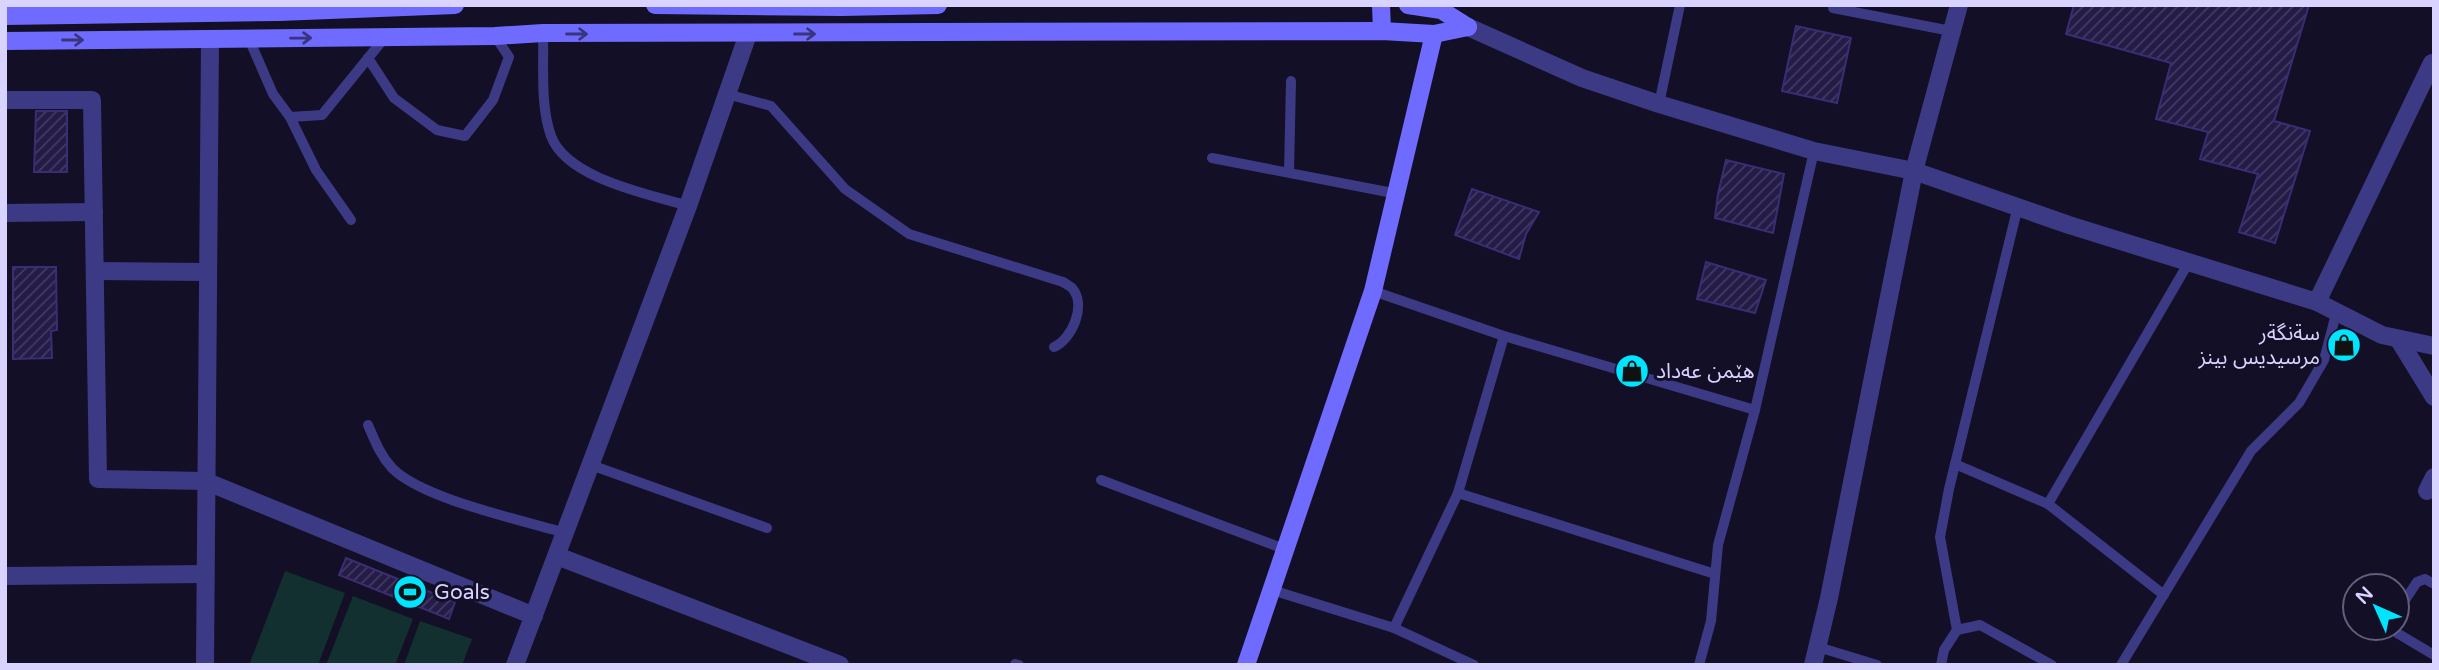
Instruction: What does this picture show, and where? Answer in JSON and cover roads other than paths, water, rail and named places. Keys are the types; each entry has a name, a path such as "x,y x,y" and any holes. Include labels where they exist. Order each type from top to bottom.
{"street":[{"path":"16,12 455,5"},
{"path":"655,5 938,5"},
{"path":"1381,5 1382,31"},
{"path":"1408,5 1442,8 1468,27 1581,78 1659,104 1814,151 1914,170 2069,225 2317,302 2382,335 2434,346"},
{"path":"1812,665 1818,647 1914,170 1959,5"},
{"path":"428,6 428,36"},
{"path":"1246,665 1373,291 1442,8"},
{"path":"5,41 495,36 543,33 1382,31 1434,34 1468,27"},
{"path":"515,665 688,206 748,34"},
{"path":"205,665 210,40"},
{"path":"2317,302 2432,62"},
{"path":"5,100 92,100 98,479 205,481 534,616"},
{"path":"5,213 94,212"},
{"path":"95,271 207,272"},
{"path":"2399,340 2434,397"},
{"path":"557,556 840,665"},
{"path":"5,576 205,574"}],"lane":[{"path":"1659,104 1680,5"},
{"path":"1833,8 1951,31"},
{"path":"543,33 545,104 551,138 561,150 577,166 596,178 688,206"},
{"path":"290,117 322,115 386,36"},
{"path":"368,58 394,98 437,130 464,136 493,100 509,57 495,36"},
{"path":"249,39 273,94 290,117 316,170 351,220"},
{"path":"1289,172 1291,81"},
{"path":"727,94 771,106 845,189 909,234 1063,282 1073,289 1078,301 1076,318 1062,343 1054,347"},
{"path":"1699,665 1711,621 1718,545 1755,411 1814,151"},
{"path":"1212,158 1398,194"},
{"path":"1958,631 1940,537 2018,205"},
{"path":"2048,504 2189,262"},
{"path":"1373,291 1504,336 1755,411"},
{"path":"2120,665 2251,451 2299,403 2324,360 2336,314"},
{"path":"1394,628 1458,493 1504,336"},
{"path":"368,425 378,452 394,470 420,487 449,499 565,533"},
{"path":"1955,464 2048,504 2164,595"},
{"path":"591,465 767,528"},
{"path":"1101,480 1287,550"},
{"path":"1458,493 1715,573"},
{"path":"2411,591 2417,582 2425,579 2434,584"},
{"path":"1272,590 1394,628 1474,665"},
{"path":"1941,665 1944,650 1958,631 1980,625 2052,665"},
{"path":"2411,641 2434,654"},
{"path":"1818,647 1877,665"}],"place":[{"name":"سةنگةر مرسيديس بينز","path":"2344,345"},
{"name":"هێمن عەداد","path":"1632,371"},
{"name":"Goals","path":"410,592"}]}
